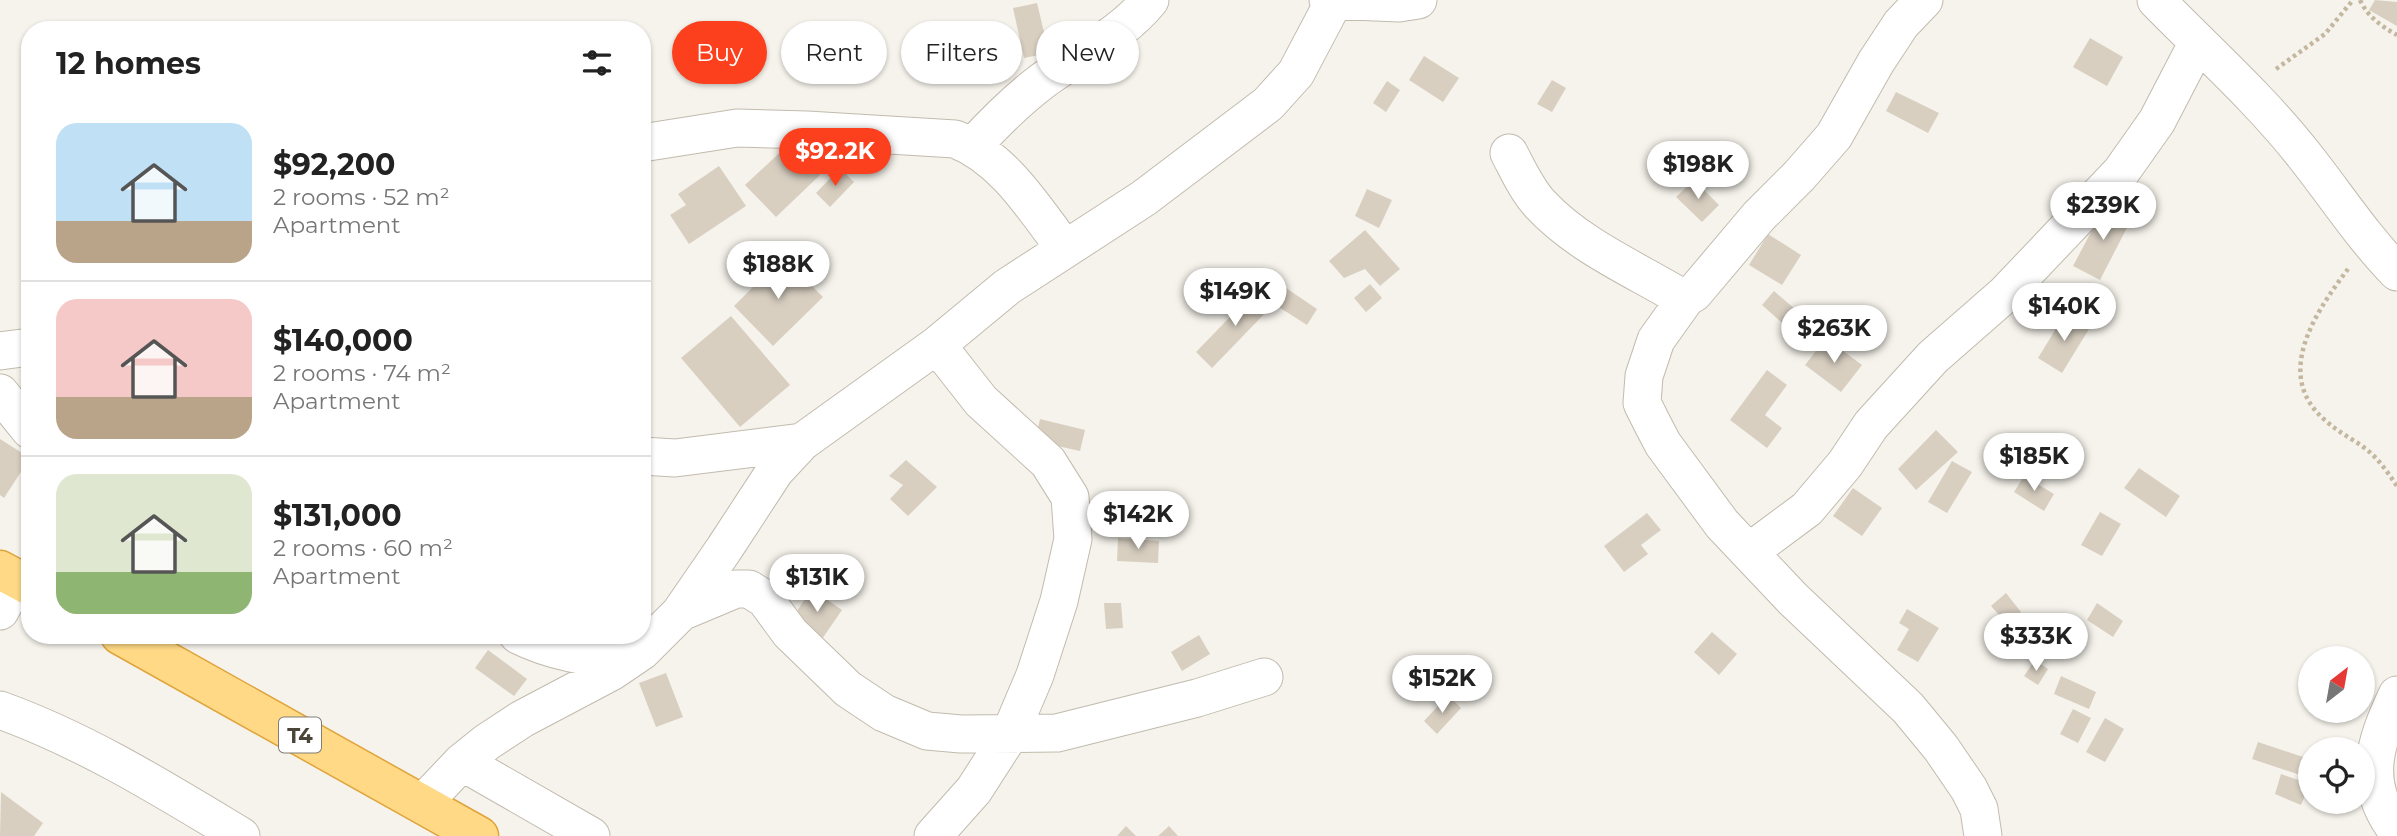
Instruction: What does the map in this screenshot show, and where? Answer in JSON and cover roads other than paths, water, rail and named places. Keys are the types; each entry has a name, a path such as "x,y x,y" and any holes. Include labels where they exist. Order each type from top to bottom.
{"highway":[{"name":"T4","path":"136,644 480,836"}],"street":[{"path":"973,146 1042,81 1111,37 1130,22 1150,0"},
{"path":"1328,0 1399,3 1418,0"},
{"path":"1924,0 1901,24 1834,136 1686,298 1656,340 1644,376 1642,403 1663,444 1722,524 1793,599 1908,708 1941,748 1979,809 1983,836"},
{"path":"2156,0 2247,89 2304,154 2368,242 2397,272"},
{"path":"651,642 680,613 775,471 802,442 937,345 1007,287 1144,198 1268,104 1296,73 1334,1"},
{"path":"1749,552 1807,509 1845,464 1871,425 1933,357 2005,294 2121,172 2157,121 2198,42"},
{"path":"651,142 737,128 955,139 973,146 1006,175 1065,249"},
{"path":"1509,153 1538,202 1556,219 1618,262 1686,298"},
{"path":"933,836 974,790 1010,734 1035,675 1059,601 1073,539 1070,497 1048,462 981,401 937,345"},
{"path":"0,351 21,348"},
{"path":"0,393 21,419"},
{"path":"651,457 675,458 802,442"},
{"path":"680,613 736,589 750,589 765,599 790,633 848,689 884,713 927,731 961,734 1057,733 1131,716 1264,677"},
{"path":"535,644 578,656 625,662"},
{"path":"423,803 462,762 487,741 625,662 649,644"},
{"path":"2397,695 2386,719 2374,758 2374,783 2377,793 2397,831"},
{"path":"0,710 84,746 130,770 241,836"},
{"path":"462,762 591,836"}]}
